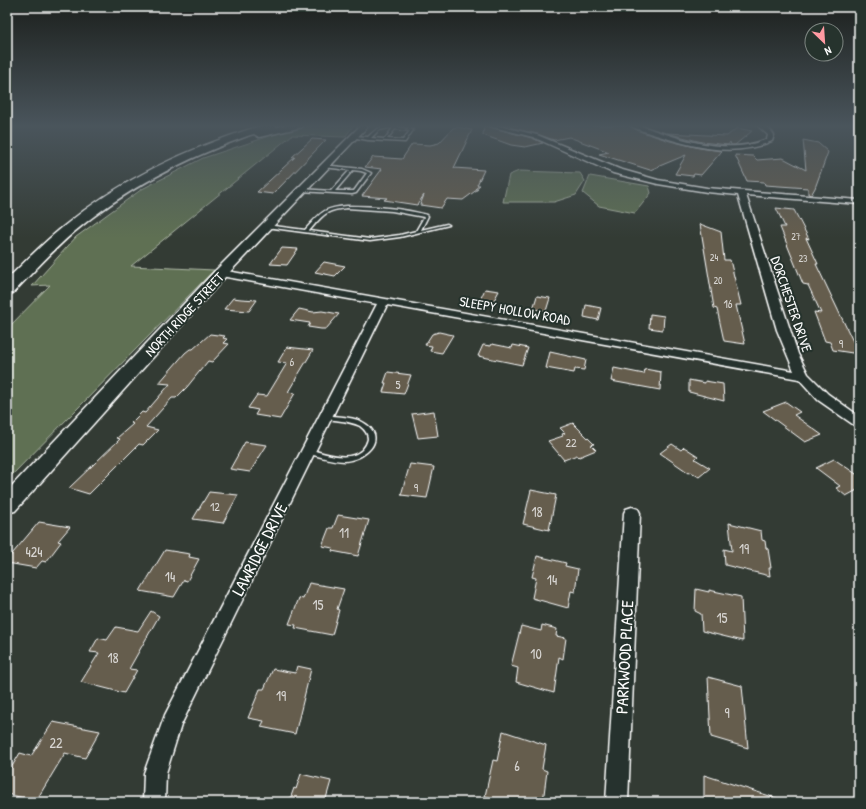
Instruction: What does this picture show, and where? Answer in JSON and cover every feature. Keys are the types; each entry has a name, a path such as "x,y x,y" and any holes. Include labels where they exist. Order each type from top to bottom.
{"highway":[{"path":"7,289 61,236 102,201 123,180 156,163"},
{"path":"7,275 50,235 140,174 164,163"},
{"path":"102,201 174,163"},
{"path":"102,201 181,163"}],"street":[{"name":"NORTH RIDGE STREET","path":"7,505 326,163"},
{"path":"598,163 636,176 683,186 741,193 859,202"},
{"name":"DORCHESTER DRIVE","path":"741,193 783,330 792,354 803,376 823,397 859,422"},
{"name":"SLEEPY HOLLOW ROAD","path":"222,273 803,376"},
{"name":"LAWRIDGE DRIVE","path":"154,802 154,773 172,722 383,302"},
{"name":"PARKWOOD PLACE","path":"617,802 632,512"}],"lane":[{"path":"301,190 355,192 369,173 362,170 323,166"},
{"path":"332,192 352,169"},
{"path":"305,232 322,214 336,208 374,208 419,213 426,216 418,231"},
{"path":"266,226 370,240 400,236 447,225"},
{"path":"308,451 334,458 351,458 363,454 369,447 371,440 369,431 363,426 355,421 326,417"}],"green space":[{"path":"194,163 258,163 131,266 214,270 7,480 7,329 50,285 32,286 76,237 142,189"},
{"path":"519,171 580,173 585,181 576,195 554,202 503,202 509,175"},
{"path":"590,176 649,186 651,193 635,213 599,206 583,193"}],"building":[{"path":"289,163 304,163 273,194 257,192"},
{"path":"368,163 456,163 454,168 484,170 477,185 480,185 475,189 478,189 463,200 447,199 441,208 420,205 424,195 417,205 384,200 387,198 362,196 382,169 365,167"},
{"path":"627,163 667,163 650,170"},
{"path":"682,163 712,163 701,175 694,174 693,176 675,174"},
{"path":"739,163 792,163 806,170 805,163 824,163 811,195 808,194 808,188 765,185 764,182 747,181"},
{"path":"776,208 794,210 809,239 806,238 818,264 816,264 859,354 833,350 830,342 825,341 814,312 821,313 808,285 803,284 780,227 785,227"},
{"path":"700,224 721,232 724,260 730,260 741,305 736,305 745,344 724,341 717,309 714,308"},
{"path":"282,248 298,249 287,265 270,264"},
{"path":"324,262 345,266 335,276 315,272"},
{"path":"485,289 499,291 493,302 480,300"},
{"path":"537,296 550,298 546,311 533,309"},
{"path":"233,298 257,300 249,311 224,309"},
{"path":"586,305 601,308 598,320 584,317"},
{"path":"299,309 313,312 322,311 339,314 326,329 321,329 308,327 310,323 290,320"},
{"path":"650,314 664,316 663,330 649,328"},
{"path":"439,332 453,335 442,353 430,351 432,346 425,345 432,334"},
{"path":"210,334 225,336 223,338 227,339 223,343 229,344 212,362 208,361 187,387 176,398 172,398 146,427 158,430 143,445 139,444 89,494 69,488 120,439 117,438 133,424 131,423 142,412 145,413 170,384 159,383 185,353 190,349 193,349"},
{"path":"492,344 512,348 513,345 528,348 522,365 478,356 483,345 491,346"},
{"path":"287,347 313,350 288,392 295,393 280,419 255,415 258,410 248,408 257,395 267,396 287,363 278,362"},
{"path":"550,352 586,360 584,370 575,369 574,373 546,368"},
{"path":"614,368 644,374 645,369 661,372 660,390 611,381"},
{"path":"388,372 411,375 404,394 383,392 386,383 384,383"},
{"path":"689,380 723,384 724,401 689,392"},
{"path":"786,402 800,412 794,415 822,435 805,442 763,411"},
{"path":"434,411 438,436 418,438 412,414"},
{"path":"573,423 594,444 591,445 596,450 579,457 577,455 564,460 548,441 563,436 562,434 565,433 560,428"},
{"path":"245,442 267,445 250,472 230,469"},
{"path":"672,444 681,450 684,447 698,456 695,459 710,468 699,477 691,472 689,473 660,453"},
{"path":"834,459 859,476 859,489 846,496 836,488 840,486 816,468"},
{"path":"410,464 434,467 427,498 401,495"},
{"path":"531,490 556,495 549,530 523,524"},
{"path":"209,492 238,495 223,523 193,519"},
{"path":"338,515 369,520 358,556 332,551 333,548 322,546 329,528 333,528"},
{"path":"39,522 70,527 58,541 61,542 46,562 42,561 36,568 7,563 7,560"},
{"path":"729,523 761,531 762,540 765,541 766,548 768,549 771,568 769,568 770,576 725,565 724,549 732,551"},
{"path":"165,550 190,554 189,557 199,559 187,581 184,580 174,597 140,591"},
{"path":"537,556 566,563 565,566 578,569 575,592 571,591 568,608 532,598 536,578 532,577"},
{"path":"309,583 344,589 337,609 339,610 332,635 295,628 296,625 289,624 299,598 303,599"},
{"path":"696,589 709,592 709,590 741,597 743,641 702,631 701,614 695,611"},
{"path":"151,611 159,616 129,669 137,670 124,693 81,682 99,653 90,652 98,638 107,640 116,627 138,631"},
{"path":"542,625 557,629 556,636 566,638 563,659 559,657 554,693 516,682 518,668 511,666 521,626 541,631"},
{"path":"297,666 311,669 295,734 261,727 264,721 248,718 260,689 264,689 273,669 295,673"},
{"path":"708,677 742,686 748,748 711,737"},
{"path":"53,722 100,731 85,758 65,753 36,801 7,794 7,767 11,768 20,753 31,756"},
{"path":"503,731 546,745 542,769 547,771 543,802 505,802 485,796 493,760 497,761"},
{"path":"301,774 331,781 325,802 289,802 294,788 296,789"},
{"path":"704,775 779,799 778,802 704,802"}]}
